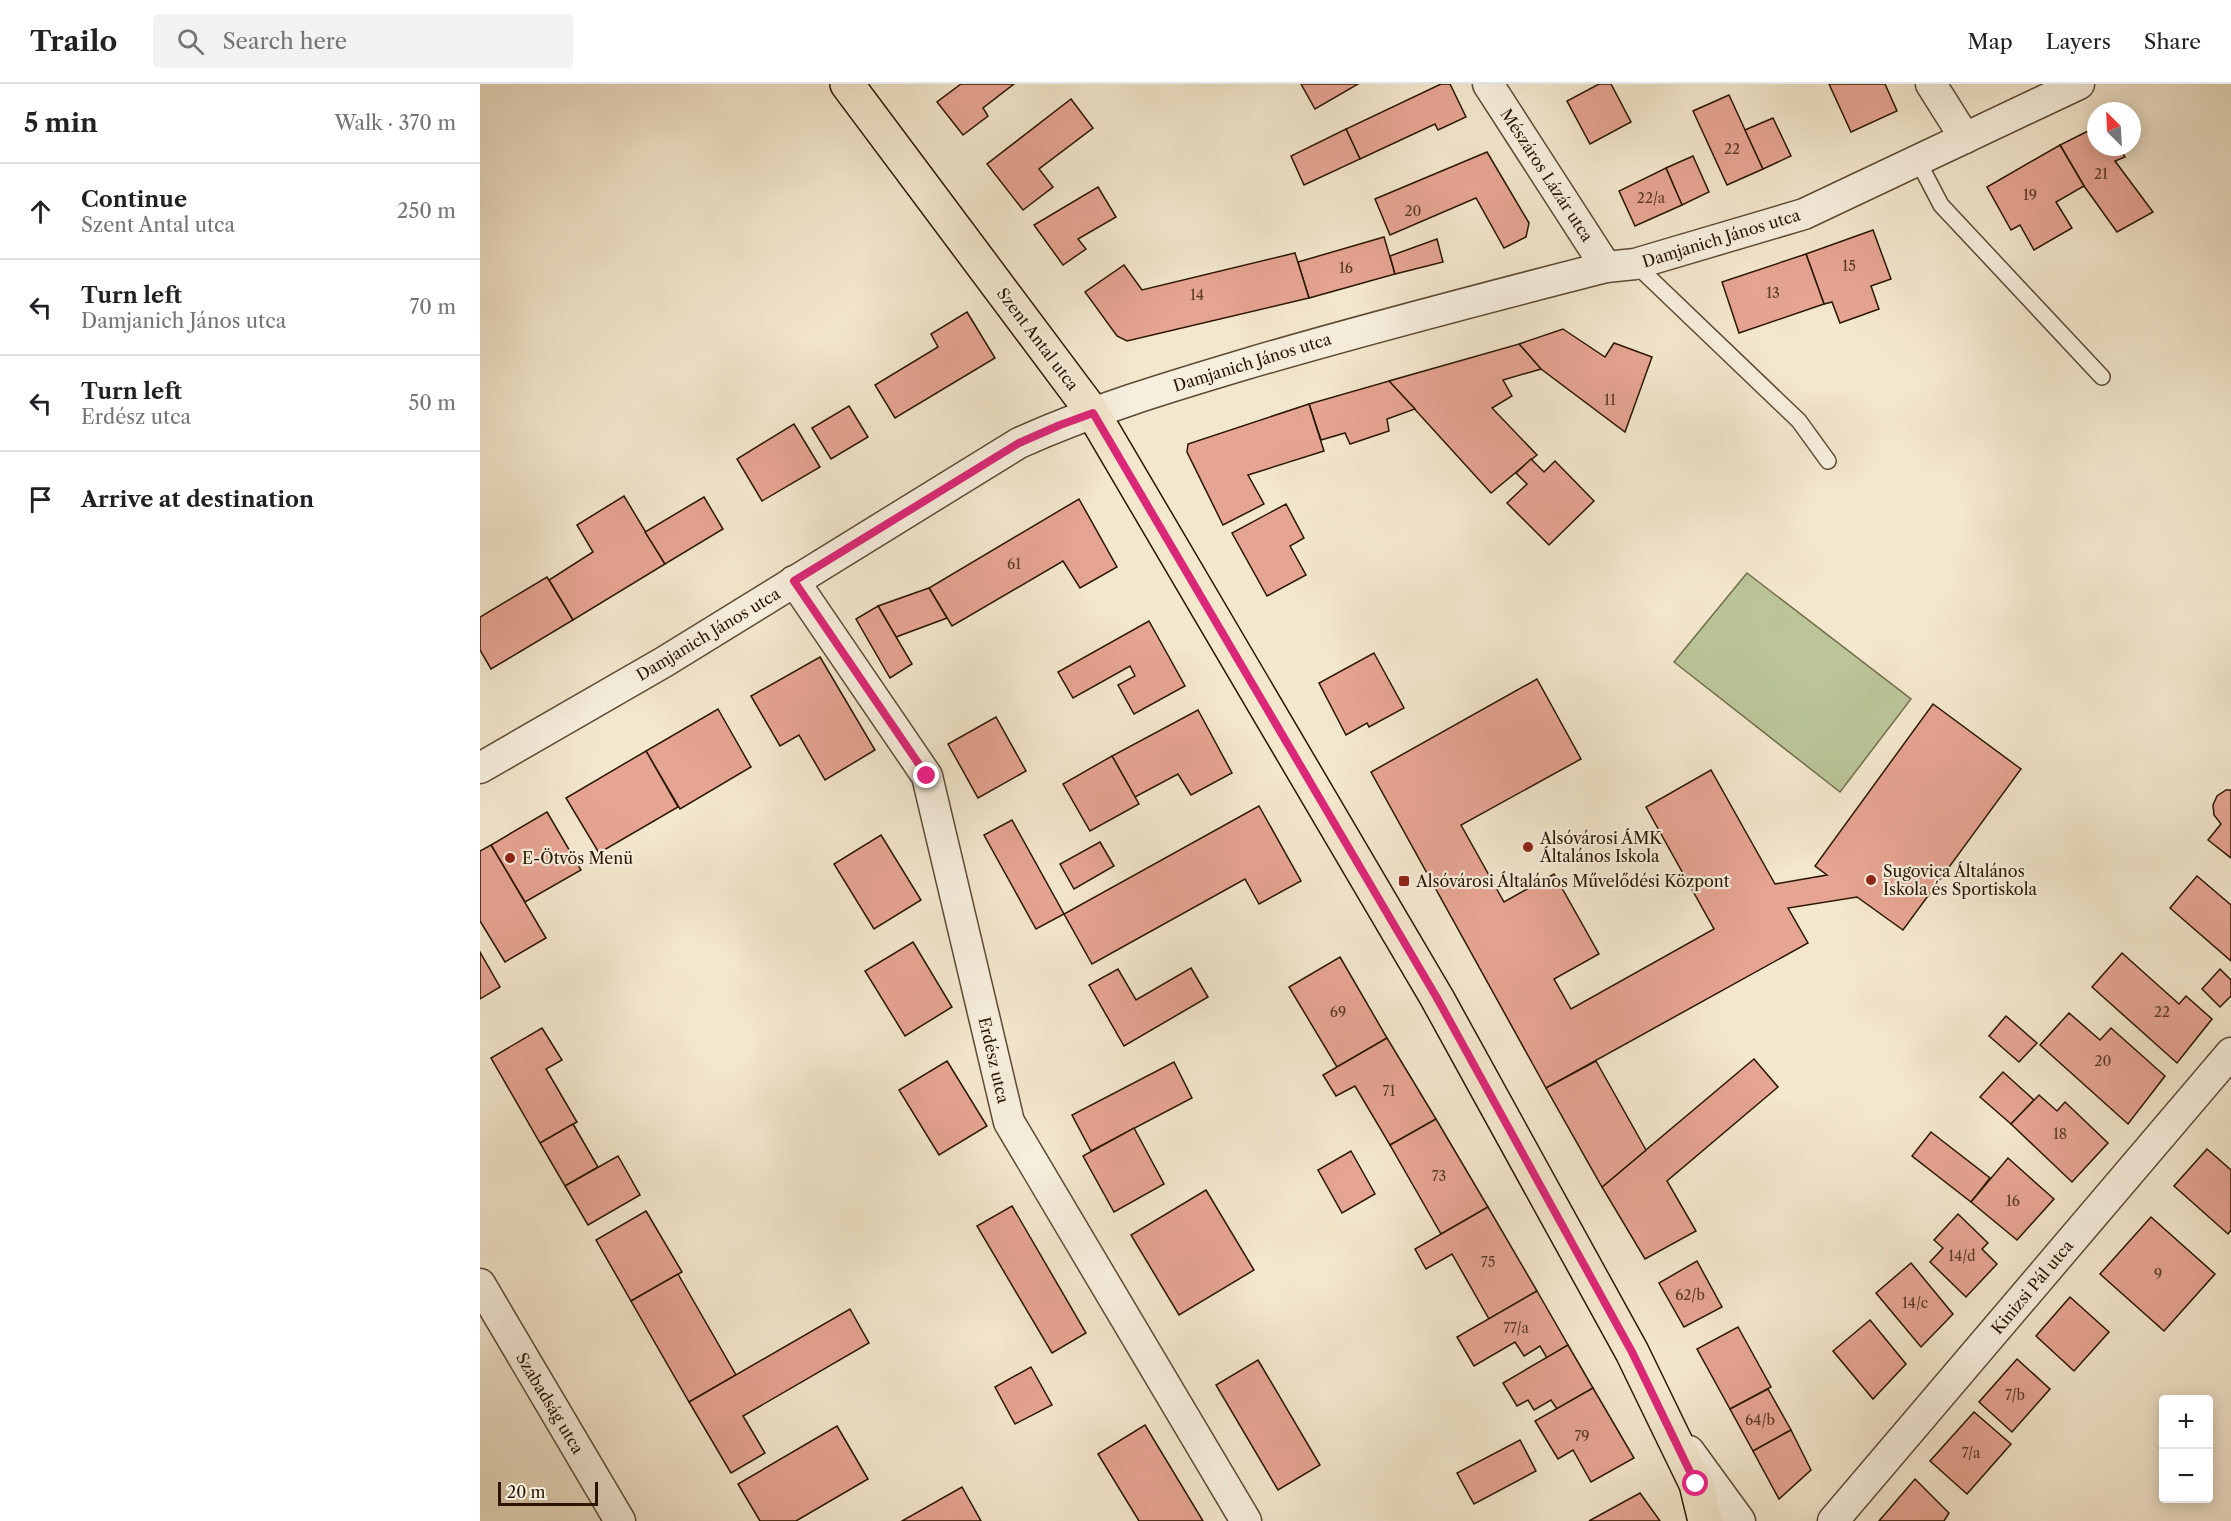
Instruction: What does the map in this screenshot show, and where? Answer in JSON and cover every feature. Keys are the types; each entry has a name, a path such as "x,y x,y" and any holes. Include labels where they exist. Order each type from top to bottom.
{"main road":[{"name":"Szent Antal utca","path":"847,84 1093,413 1437,998 1632,1352 1668,1422 1696,1484 1705,1521"}],"street":[{"name":"Mészáros Lázár utca","path":"1488,84 1606,267"},
{"path":"1931,84 1965,138"},
{"name":"Damjanich János utca","path":"480,768 664,662 1019,443 1060,425 1157,391 1367,328 1606,267 1635,264 1804,214 2079,84"},
{"name":"Erdész utca","path":"794,581 927,776 1009,1122 1246,1521"},
{"name":"Kinizsi Pál utca","path":"1833,1521 2231,1053"},
{"name":"Szabadság utca","path":"480,1284 620,1521"},
{"name":"Szent Antal utca","path":"1668,1422 1740,1521"}],"lane":[{"path":"1918,161 1941,205 2102,377"},
{"path":"1635,264 1799,421 1828,461"}],"green space":[{"path":"1747,573 1911,699 1840,792 1674,662"}],"building":[{"path":"961,84 1014,84 983,108 988,116 963,135 937,102"},
{"path":"1301,84 1358,84 1315,109"},
{"path":"1441,84 1450,84 1466,117 1438,130 1435,124 1360,159 1346,129"},
{"path":"1599,84 1611,84 1631,122 1590,144 1567,101"},
{"path":"1829,84 1885,84 1897,111 1851,132"},
{"path":"1729,95 1763,169 1727,185 1693,111"},
{"path":"1071,99 1093,128 1039,169 1053,187 1023,210 987,164"},
{"path":"1773,118 1791,156 1763,169 1745,130"},
{"path":"1346,129 1360,159 1304,185 1291,156"},
{"path":"2087,132 2087,156 2124,156 2115,161 2153,212 2117,232 2084,186 2060,145"},
{"path":"2060,145 2084,186 2056,202 2072,228 2034,250 2020,225 2011,230 1987,187"},
{"path":"1487,152 1529,223 1526,237 1504,248 1476,198 1390,235 1375,199"},
{"path":"1693,156 1709,192 1682,205 1666,168"},
{"path":"1666,168 1682,205 1635,226 1619,191"},
{"path":"1098,187 1116,217 1078,239 1086,249 1063,265 1034,225"},
{"path":"1873,230 1891,279 1871,286 1879,309 1840,323 1832,302 1824,304 1806,254"},
{"path":"1384,237 1395,274 1309,298 1298,262"},
{"path":"1437,239 1443,262 1395,274 1390,256"},
{"path":"1295,253 1309,298 1127,341 1117,336 1085,292 1124,265 1142,290"},
{"path":"1806,254 1824,304 1739,333 1722,282"},
{"path":"967,312 995,358 895,418 875,385 938,347 931,334"},
{"path":"1563,329 1605,357 1614,343 1652,357 1625,432 1541,369 1519,344"},
{"path":"1519,344 1541,369 1503,380 1512,396 1492,408 1537,455 1491,493 1389,381"},
{"path":"1389,381 1415,409 1387,419 1389,431 1350,444 1345,433 1321,440 1309,404"},
{"path":"1309,404 1324,451 1248,475 1264,504 1223,525 1187,452 1188,444"},
{"path":"849,406 868,437 831,459 812,428"},
{"path":"794,424 820,467 762,501 737,459"},
{"path":"1531,459 1544,472 1555,461 1594,501 1549,545 1507,503 1527,484 1516,473"},
{"path":"624,496 665,564 573,620 549,580 593,552 577,525"},
{"path":"704,497 723,529 665,564 645,532"},
{"path":"1079,499 1117,567 1080,588 1063,561 952,626 929,588"},
{"path":"1286,504 1304,538 1290,546 1306,575 1267,596 1232,533"},
{"path":"547,577 573,620 491,669 480,650 480,617"},
{"path":"929,588 947,618 896,637 878,606"},
{"path":"878,606 912,664 890,678 856,619"},
{"path":"1149,621 1185,686 1134,714 1118,685 1135,676 1130,666 1073,698 1058,672"},
{"path":"1374,653 1404,708 1369,727 1367,723 1346,735 1319,683"},
{"path":"820,657 875,750 825,780 799,735 780,746 751,696"},
{"name":"Sugovica Általános Iskola és Sportiskola","path":"1537,679 1581,759 1461,825 1504,902 1554,874 1599,954 1554,979 1571,1009 1714,929 1646,807 1711,770 1775,884 1827,875 1815,866 1933,704 2021,769 1903,930 1857,897 1788,908 1808,943 1546,1088 1371,772"},
{"path":"718,709 751,767 680,809 646,751"},
{"path":"1198,710 1232,773 1191,795 1178,774 1135,797 1112,756"},
{"path":"996,717 1026,771 978,798 948,744"},
{"path":"646,751 678,807 599,853 566,798"},
{"path":"1112,756 1139,804 1090,831 1063,784"},
{"path":"2226,790 2231,790 2231,858 2208,840 2221,824 2214,815 2213,805 2217,796"},
{"path":"1259,806 1301,881 1259,904 1245,879 1092,964 1064,914"},
{"path":"547,812 581,870 525,902 491,845"},
{"path":"1012,820 1064,914 1036,929 984,835"},
{"path":"881,835 921,900 874,929 834,864"},
{"path":"1100,842 1114,866 1074,889 1060,864"},
{"path":"491,845 546,938 505,962 480,921 480,851"},
{"path":"2197,876 2231,905 2231,961 2170,908"},
{"path":"913,942 952,1007 905,1036 865,971"},
{"path":"480,952 500,987 480,999"},
{"path":"2122,953 2179,1004 2186,996 2212,1019 2177,1063 2092,987"},
{"path":"1340,957 1387,1038 1337,1067 1289,987"},
{"path":"1191,968 1208,997 1124,1046 1089,985 1118,969 1136,1000"},
{"path":"2220,969 2231,980 2231,996 2220,1007 2202,989"},
{"path":"2069,1013 2100,1040 2111,1028 2165,1076 2128,1124 2040,1045"},
{"path":"2006,1016 2037,1043 2019,1062 1989,1036"},
{"path":"542,1028 562,1060 546,1069 577,1122 540,1143 491,1058"},
{"path":"1387,1038 1436,1119 1390,1145 1355,1086 1336,1096 1323,1075"},
{"path":"1754,1059 1778,1087 1667,1181 1696,1231 1645,1259 1602,1187"},
{"path":"947,1061 987,1126 939,1155 899,1090"},
{"path":"1596,1061 1646,1150 1602,1187 1546,1088"},
{"path":"1174,1062 1192,1098 1091,1151 1072,1115"},
{"path":"2003,1072 2034,1100 2011,1124 1980,1097"},
{"path":"2039,1095 2057,1111 2065,1102 2108,1143 2072,1182 2011,1124"},
{"path":"1436,1119 1488,1207 1441,1234 1390,1145"},
{"path":"573,1124 598,1167 565,1186 540,1143"},
{"path":"1134,1128 1164,1184 1114,1212 1083,1156"},
{"path":"1931,1132 1990,1178 1971,1202 1912,1156"},
{"path":"2207,1149 2231,1170 2231,1230 2228,1234 2174,1186"},
{"path":"1351,1151 1375,1194 1342,1213 1318,1170"},
{"path":"618,1156 640,1195 588,1225 565,1186"},
{"path":"2008,1158 2054,1199 2017,1240 1971,1202"},
{"path":"1206,1190 1254,1270 1179,1315 1131,1235"},
{"path":"1012,1206 1086,1333 1052,1353 977,1226"},
{"path":"1488,1207 1537,1291 1489,1319 1452,1254 1426,1269 1415,1249"},
{"path":"646,1211 682,1272 631,1301 596,1240"},
{"path":"1958,1214 1988,1243 1982,1249 1997,1264 1966,1297 1930,1262 1943,1248 1934,1240"},
{"path":"2151,1217 2215,1274 2164,1331 2100,1274"},
{"path":"1697,1261 1722,1307 1684,1327 1659,1283"},
{"path":"1911,1263 1953,1314 1921,1347 1876,1293"},
{"path":"678,1274 736,1375 689,1402 631,1301"},
{"path":"1537,1291 1568,1345 1547,1358 1540,1346 1524,1356 1515,1342 1474,1366 1457,1337"},
{"path":"2070,1297 2109,1332 2074,1371 2036,1336"},
{"path":"850,1309 869,1343 743,1416 765,1453 731,1473 689,1402"},
{"path":"1870,1320 1906,1364 1873,1399 1833,1351"},
{"path":"1738,1327 1771,1387 1730,1409 1697,1349"},
{"path":"1568,1345 1593,1388 1557,1409 1551,1400 1534,1410 1528,1400 1517,1406 1503,1383"},
{"path":"2017,1359 2050,1389 2012,1432 1979,1402"},
{"path":"1258,1360 1320,1465 1278,1490 1216,1385"},
{"path":"1031,1367 1052,1405 1015,1424 995,1387"},
{"path":"1593,1388 1634,1458 1591,1482 1573,1450 1558,1459 1535,1421"},
{"path":"1768,1389 1791,1430 1753,1451 1730,1409"},
{"path":"1974,1412 2011,1444 1967,1494 1930,1461"},
{"path":"1145,1425 1203,1521 1139,1521 1098,1454"},
{"path":"837,1426 868,1479 796,1521 760,1521 738,1484"},
{"path":"1791,1430 1811,1470 1779,1499 1753,1451"},
{"path":"1520,1440 1536,1471 1474,1504 1457,1473"},
{"path":"1915,1479 1949,1513 1944,1521 1879,1521"},
{"path":"962,1487 981,1521 902,1521"},
{"path":"1640,1493 1660,1521 1589,1521"}],"place":[{"name":"Alsóvárosi ÁMK Általános Iskola","path":"1528,847"},
{"name":"E-Ötvös Menü","path":"510,858"},
{"name":"Sugovica Általános Iskola és Sportiskola","path":"1871,880"},
{"name":"Alsóvárosi Általános Művelődési Központ","path":"1404,881"}],"route":[{"path":"927,776 794,581 1019,443 1093,413 1437,998 1632,1352 1668,1422 1696,1484"}]}
